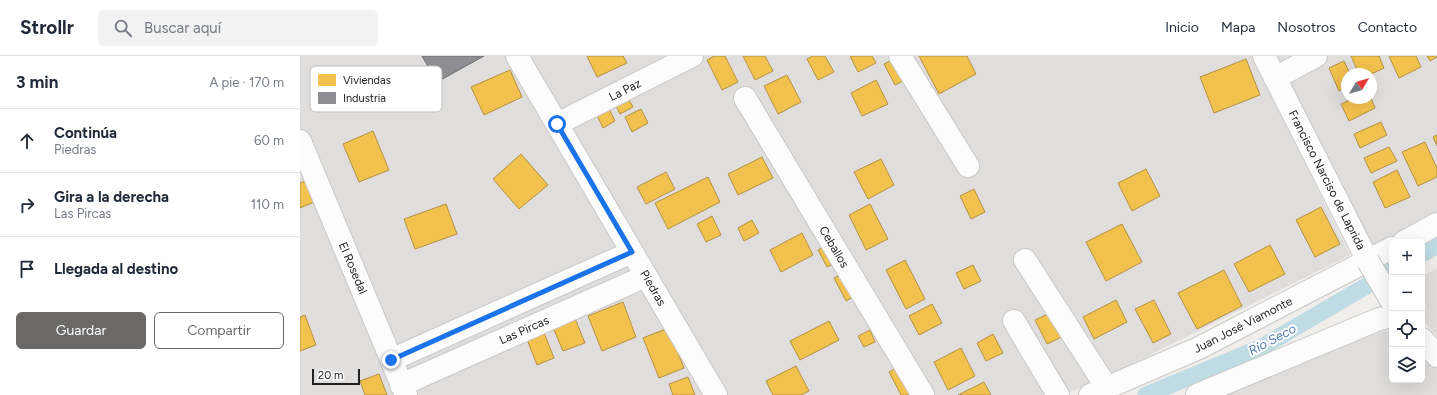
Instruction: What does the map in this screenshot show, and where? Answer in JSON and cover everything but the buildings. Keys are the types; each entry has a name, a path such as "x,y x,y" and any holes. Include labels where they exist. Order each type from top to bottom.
{"street":[{"name":"Piedras","path":"517,56 716,395"},
{"name":"La Paz","path":"557,124 692,56"},
{"path":"900,56 968,166"},
{"name":"Francisco Narciso de Laprida","path":"1264,56 1368,261 1389,297"},
{"path":"1275,78 1316,56"},
{"name":"Ceballos","path":"745,98 923,395"},
{"name":"El Rosedal","path":"300,141 404,390"},
{"path":"1410,239 1437,224"},
{"name":"Juan José Viamonte","path":"1098,391 1199,348 1389,250"},
{"path":"391,360 632,252"},
{"path":"1025,260 1098,391"},
{"name":"Las Pircas","path":"404,390 646,276"},
{"path":"1198,395 1379,319 1389,317"},
{"path":"1014,321 1058,395"},
{"path":"1425,342 1437,356"}],"shaded area":[{"path":"300,56 1252,56 1350,255 1112,374 1064,395 300,395"},
{"path":"1277,56 1437,56 1437,214 1371,249"},
{"path":"1437,268 1437,336 1425,322 1425,275"},
{"path":"1389,330 1389,383 1425,383 1425,350 1437,364 1437,395 1223,395 1366,334"}],"waterway":[{"name":"Río Seco","path":"1425,252 1437,245"},
{"name":"Río Seco","path":"1146,395 1260,348 1389,273"}],"route":[{"path":"391,360 632,252 557,124"}]}
